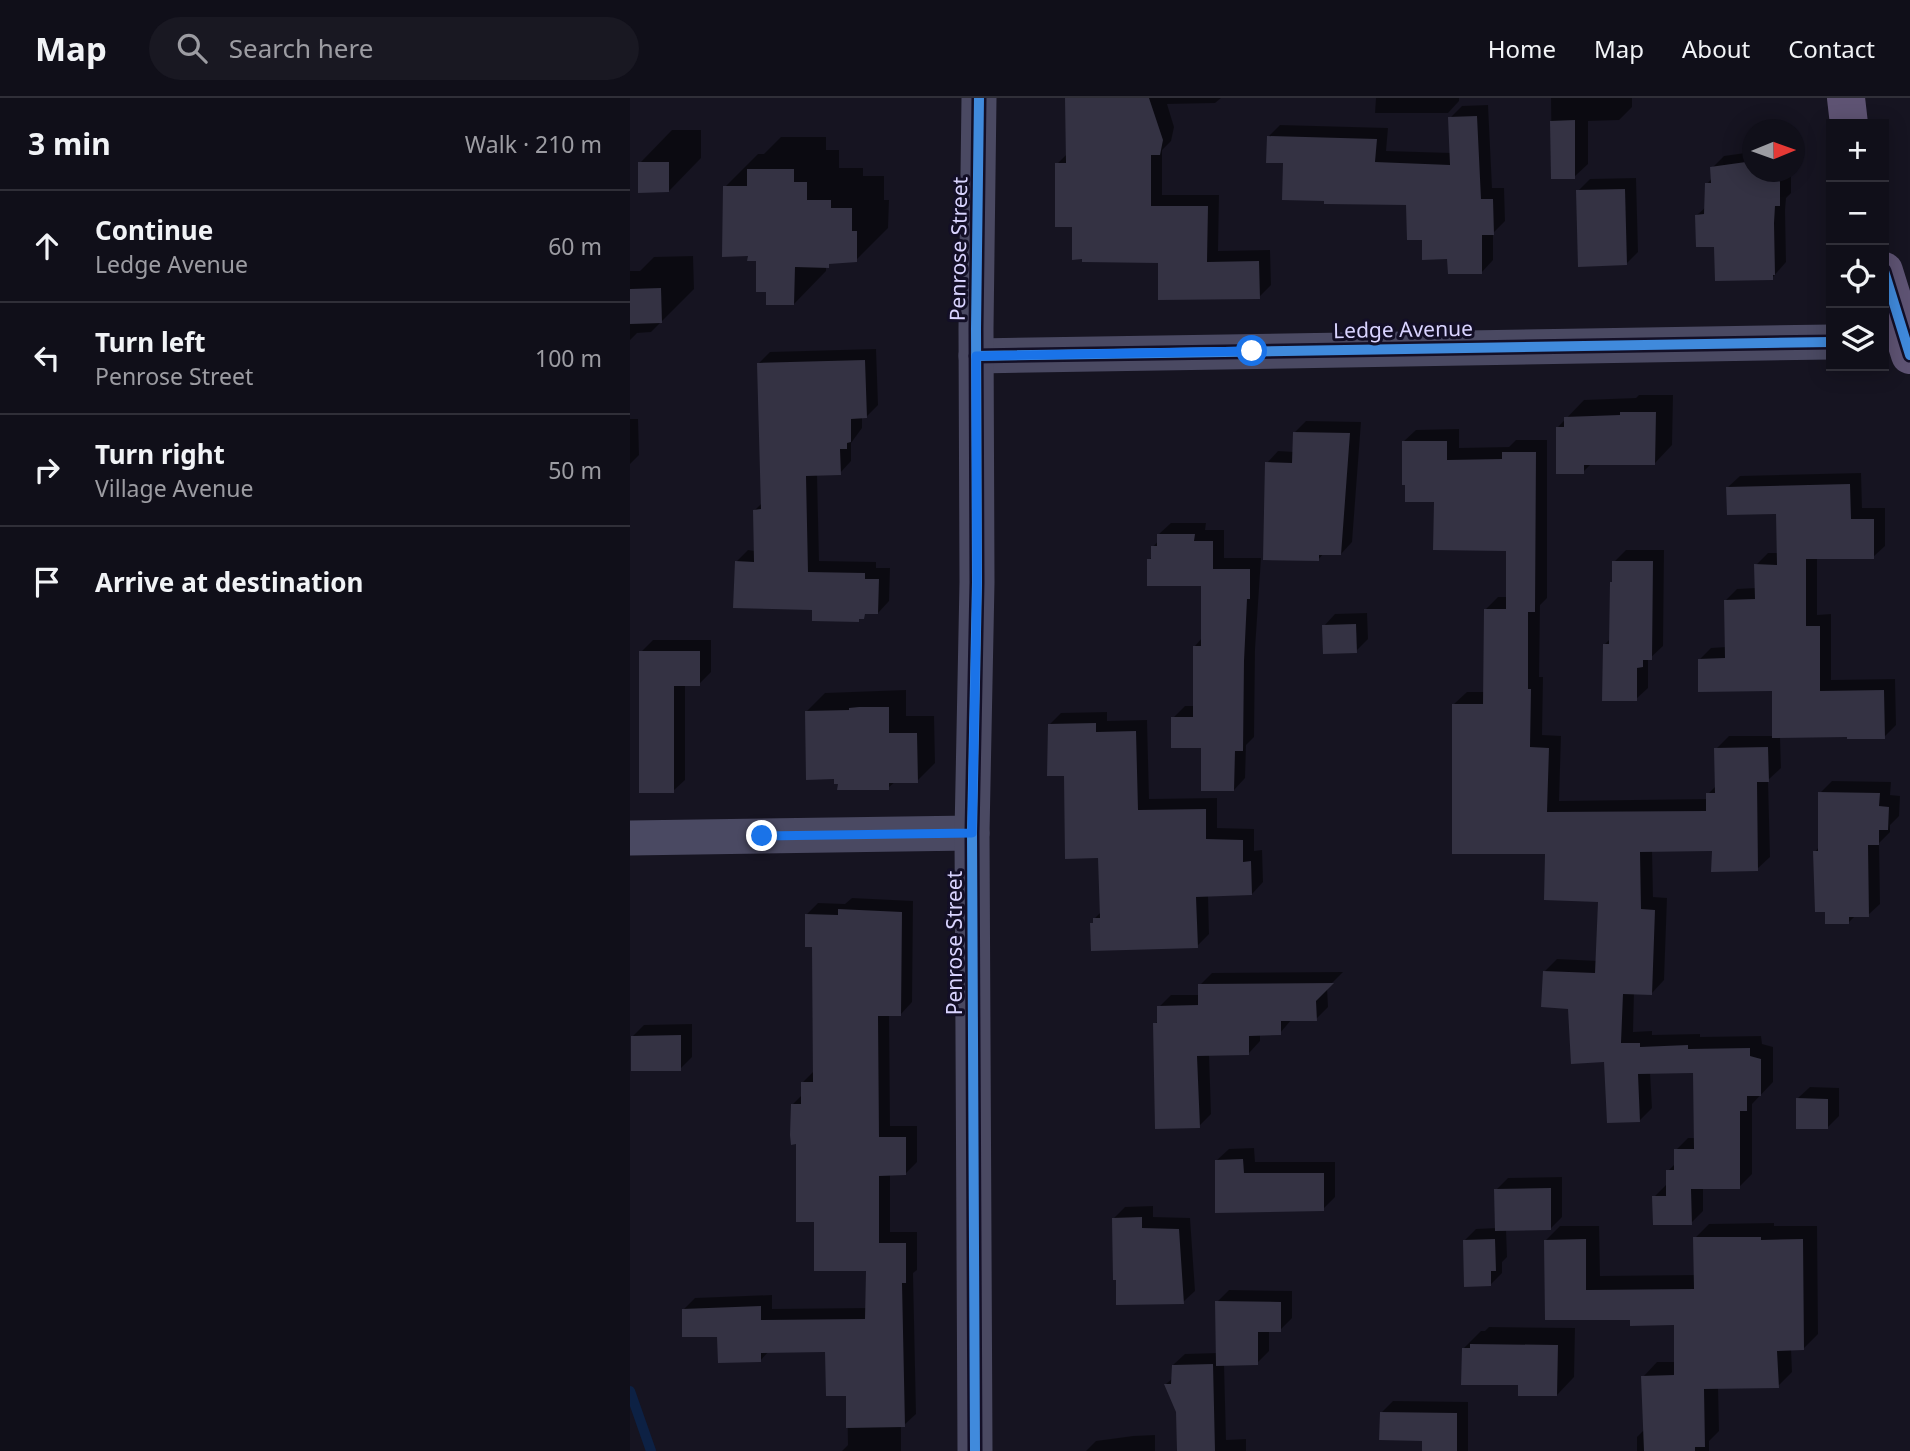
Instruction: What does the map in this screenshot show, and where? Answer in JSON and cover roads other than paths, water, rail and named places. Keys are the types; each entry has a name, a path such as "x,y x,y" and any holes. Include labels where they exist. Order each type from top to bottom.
{"main road":[{"path":"1846,98 1848,119"},
{"path":"1889,291 1902,344"}],"street":[{"name":"Penrose Street","path":"975,1451 972,833 977,582 979,98"},
{"name":"Ledge Avenue","path":"976,356 1826,342"},
{"path":"630,838 972,833"}],"waterway":[{"path":"630,1391 651,1451"}]}
